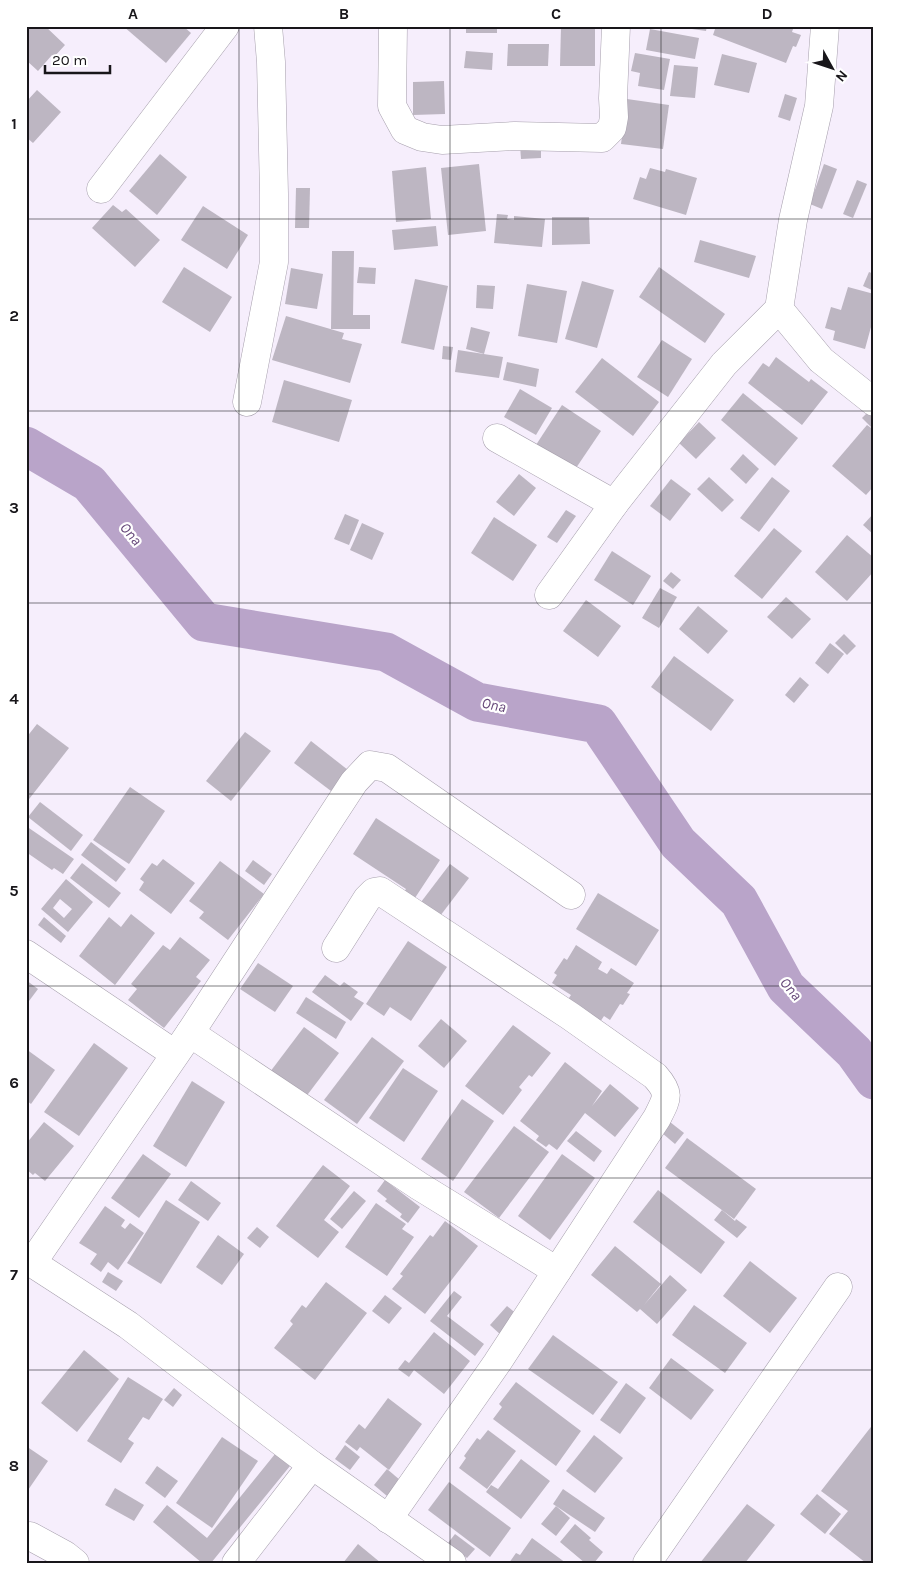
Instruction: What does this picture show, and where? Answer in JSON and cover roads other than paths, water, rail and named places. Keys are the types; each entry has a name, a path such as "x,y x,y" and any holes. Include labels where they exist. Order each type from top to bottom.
{"street":[{"path":"101,189 225,26"},
{"path":"247,402 274,262 271,62 268,26"},
{"path":"393,26 392,106 405,130 422,137 442,140 516,136 602,138 612,128 614,117 616,26"},
{"path":"549,595 614,504 724,364 779,309 793,220 819,106 825,26"},
{"path":"779,309 821,360 874,402"},
{"path":"497,438 614,504"},
{"path":"452,1563 312,1464 128,1325 29,1261 183,1043 354,782 370,765 387,768 571,895"},
{"path":"336,948 367,899 374,892 380,891 570,1016 656,1076 665,1088 666,1100 657,1118 497,1363 388,1519"},
{"path":"26,954 183,1043 557,1271"},
{"path":"647,1563 838,1287"},
{"path":"236,1563 312,1464"},
{"path":"30,1536 66,1554 75,1563"}],"waterway":[{"name":"Ona","path":"26,446 89,483 204,622 386,652 477,702 598,724 678,843 739,901 786,987 854,1052 874,1080"}]}
